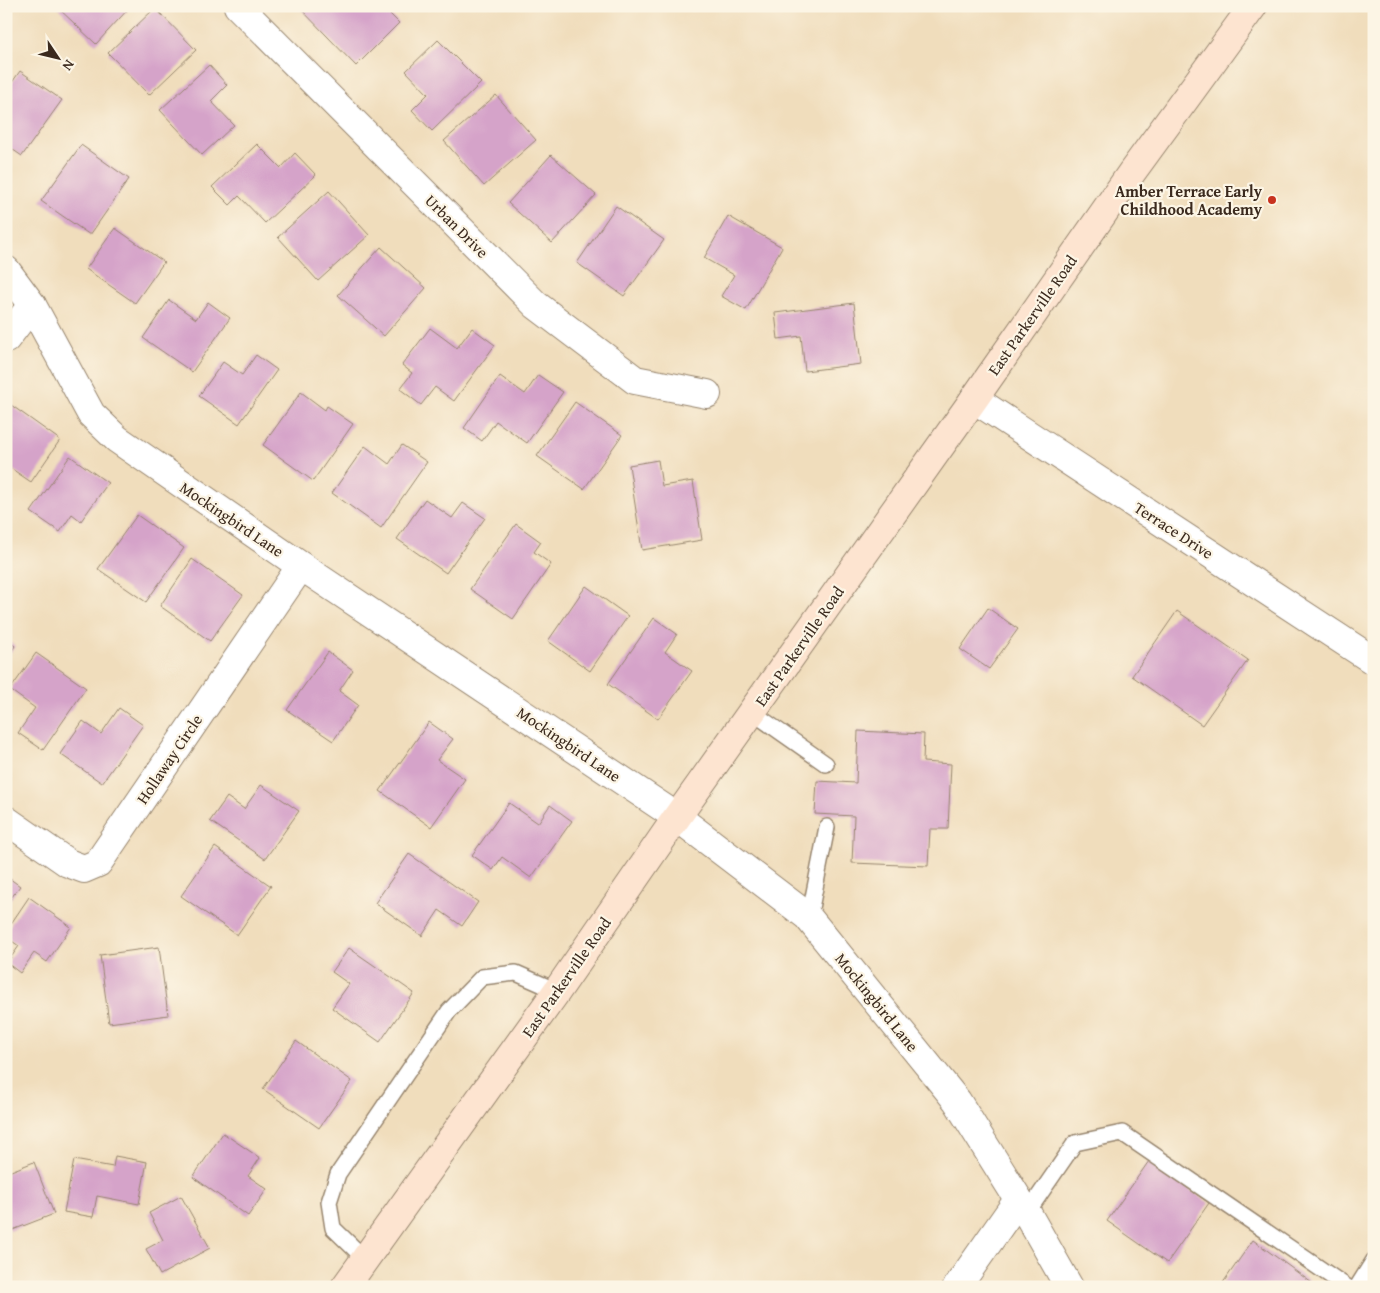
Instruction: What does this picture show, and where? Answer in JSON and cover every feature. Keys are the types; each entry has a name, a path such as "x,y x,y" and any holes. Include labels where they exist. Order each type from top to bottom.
{"main road":[{"name":"East Parkerville Road","path":"345,1287 557,992 677,817 974,399 1132,172 1253,6"}],"street":[{"name":"Urban Drive","path":"238,6 536,305 635,380 707,394"},
{"name":"Mockingbird Lane","path":"6,270 32,305 91,414 117,440 301,566 677,817 809,918 957,1101 1069,1287"},
{"path":"6,339 32,305"},
{"name":"Terrace Drive","path":"974,399 1374,661"},
{"name":"Hollaway Circle","path":"6,820 68,863 84,870 98,862 301,566"},
{"path":"957,1287 1022,1207"}],"lane":[{"path":"752,712 826,764"},
{"path":"809,918 827,827"},
{"path":"365,1259 333,1228 329,1202 338,1174 449,1011 482,977 516,973 557,992"},
{"path":"1022,1207 1075,1143 1122,1133 1347,1287"},
{"path":"1357,1287 1374,1260"}],"building":[{"path":"56,6 131,6 96,44"},
{"path":"298,6 382,6 399,23 356,66"},
{"path":"155,8 196,50 149,95 108,53"},
{"path":"438,40 481,83 432,131 412,110 428,94 406,71"},
{"path":"209,65 227,85 211,101 234,125 202,155 160,110"},
{"path":"20,71 62,100 22,156 6,145 6,91"},
{"path":"496,95 536,140 484,186 444,141"},
{"path":"257,144 281,168 295,153 316,175 265,223 239,196 230,205 212,187"},
{"path":"81,145 129,179 90,235 41,201"},
{"path":"551,155 596,195 552,243 508,203"},
{"path":"329,191 369,235 318,281 278,237"},
{"path":"616,206 664,240 624,296 577,263"},
{"path":"728,216 782,247 746,310 721,296 734,275 704,258"},
{"path":"115,228 164,262 135,303 86,269"},
{"path":"381,247 426,288 384,336 338,295"},
{"path":"169,300 196,319 208,302 230,318 192,372 143,338"},
{"path":"854,303 861,364 805,371 801,336 778,339 775,313"},
{"path":"430,328 457,348 472,328 495,345 454,401 435,387 421,405 400,389 412,373 402,365"},
{"path":"256,355 277,370 239,424 199,396 223,362 242,375"},
{"path":"538,375 563,392 527,443 496,421 482,441 464,428 500,376 525,394"},
{"path":"301,392 325,410 327,406 353,424 313,481 263,445"},
{"path":"575,402 622,435 584,489 537,456"},
{"path":"11,405 60,440 31,482 6,465 6,413"},
{"path":"402,445 427,462 381,528 332,493 365,446 389,464"},
{"path":"70,456 108,483 81,521 72,514 60,532 31,512"},
{"path":"658,460 662,486 693,481 702,540 642,550 629,465"},
{"path":"425,499 452,518 463,503 485,518 446,573 397,539"},
{"path":"137,515 184,548 146,602 98,569"},
{"path":"516,524 541,542 534,552 551,564 513,619 470,589"},
{"path":"192,559 243,595 210,641 160,606"},
{"path":"586,586 628,616 590,671 548,641"},
{"path":"988,608 1018,629 989,669 960,649"},
{"path":"1177,611 1248,660 1202,725 1132,676"},
{"path":"654,618 677,634 665,652 692,671 658,719 608,684"},
{"path":"6,639 15,646 6,659"},
{"path":"328,652 353,670 339,691 358,705 333,741 287,710"},
{"path":"36,653 86,688 43,750 18,733 35,708 10,690"},
{"path":"119,708 143,725 102,783 60,754 83,721 101,734"},
{"path":"429,722 453,739 437,760 465,779 431,827 380,791"},
{"path":"858,731 924,734 923,762 951,764 948,829 930,829 928,866 852,863 854,816 815,814 817,781 856,783"},
{"path":"261,785 299,811 265,859 210,821 227,797 244,809"},
{"path":"509,803 538,823 550,805 572,821 531,878 502,857 493,870 472,855"},
{"path":"215,847 271,886 237,935 181,896"},
{"path":"409,854 478,902 462,926 439,910 422,936 375,903"},
{"path":"6,876 20,886 6,905"},
{"path":"29,897 71,927 47,962 34,953 20,973 7,963 19,946 6,937 6,931"},
{"path":"159,947 168,1015 109,1023 100,955"},
{"path":"349,948 414,993 380,1042 332,1008 349,984 332,972"},
{"path":"296,1041 352,1081 319,1128 263,1089"},
{"path":"223,1133 260,1158 248,1176 267,1189 248,1216 193,1177"},
{"path":"115,1156 147,1162 139,1204 97,1196 93,1217 64,1212 74,1160 113,1167"},
{"path":"1149,1161 1209,1203 1167,1263 1107,1221"},
{"path":"34,1162 54,1214 10,1231 6,1222 6,1173"},
{"path":"181,1196 210,1248 160,1275 146,1249 163,1240 149,1213"},
{"path":"1253,1240 1312,1283 1310,1287 1220,1287"}],"place":[{"name":"Amber Terrace Early Childhood Academy","path":"1272,200"}]}
